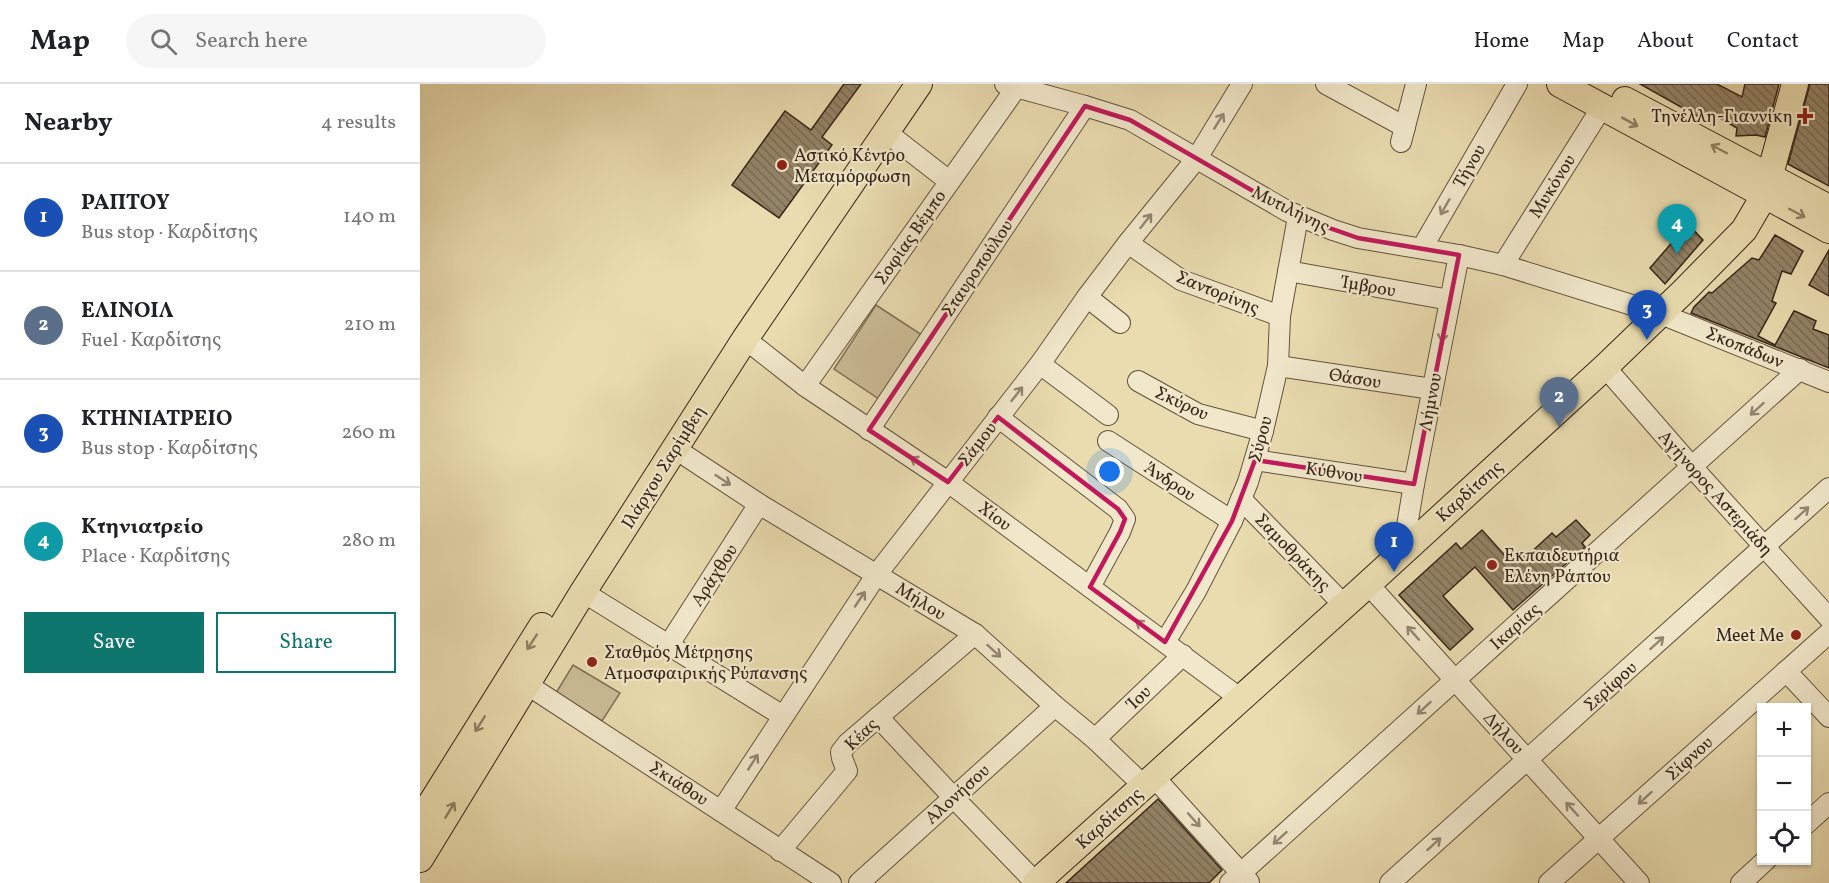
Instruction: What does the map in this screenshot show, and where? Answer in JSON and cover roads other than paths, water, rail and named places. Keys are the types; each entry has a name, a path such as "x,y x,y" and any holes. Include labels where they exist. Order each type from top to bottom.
{"main road":[{"name":"Ιλάρχου Σαρίμβεη","path":"420,860 519,680 727,337 898,84"},
{"name":"Ιλάρχου Σαρίμβεη","path":"420,821 584,592 745,339 919,84"},
{"path":"1560,84 1598,95 1767,186 1829,230"},
{"name":"Καρδίτσης","path":"1036,883 1605,367 1744,230 1767,186 1795,84"},
{"path":"1767,186 1829,208"}],"street":[{"name":"Σάμου","path":"721,811 877,574 1040,364 1128,243 1197,158 1242,84"},
{"path":"1326,84 1403,135 1416,84"},
{"name":"Τήνου","path":"1422,248 1517,84"},
{"name":"Μυτιλήνης","path":"1010,86 1038,88 1130,120 1298,217 1333,230 1358,238 1422,248 1503,265 1661,314"},
{"name":"Σοφίας Βέμπο","path":"805,386 949,181 1010,86"},
{"name":"Μυκόνου","path":"1503,265 1598,95"},
{"name":"Σταυροπούλου","path":"869,430 1085,106"},
{"path":"886,132 949,181"},
{"name":"Σύρου","path":"1165,642 1196,591 1232,521 1255,460 1278,366 1280,316 1298,217"},
{"name":"Σαντορίνης","path":"1128,243 1181,280 1280,316"},
{"name":"Λήμνου","path":"1403,550 1459,255"},
{"name":"Ίμβρου","path":"1288,272 1450,300"},
{"path":"1087,297 1120,323"},
{"name":"Σκοπάδων","path":"1661,314 1829,381"},
{"name":"Χίου","path":"745,339 805,386 948,482 1241,699"},
{"path":"1040,364 1108,416"},
{"name":"Θάσου","path":"1278,366 1432,389"},
{"name":"Αγήνορος Αστεριάδη","path":"1605,367 1829,618"},
{"name":"Ικαρίας","path":"1241,880 1455,680 1800,369"},
{"name":"Σκύρου","path":"1138,381 1198,414 1263,432"},
{"path":"998,417 1118,509 1125,519 1090,587"},
{"name":"Άνδρου","path":"1108,441 1232,521"},
{"name":"Μήλου","path":"674,448 759,504 975,634 1055,706 1149,781 1241,880"},
{"name":"Κύθνου","path":"1255,460 1414,484"},
{"name":"Σερίφου","path":"1390,883 1829,488"},
{"name":"Σαμοθράκης","path":"1241,499 1344,606"},
{"name":"Αράχθου","path":"668,646 759,504"},
{"name":"Δήλου","path":"1368,584 1639,883"},
{"path":"584,592 783,716"},
{"name":"Σίφνου","path":"1549,883 1829,633"},
{"name":"Κέας","path":"780,851 847,771 841,752 848,743 975,634"},
{"name":"Ίου","path":"1095,739 1183,655"},
{"path":"1786,671 1829,717"},
{"name":"Σκιάθου","path":"519,680 831,883"},
{"name":"Αλονήσου","path":"859,883 1055,706"},
{"path":"878,717 1036,883"},
{"path":"1811,819 1829,803"},
{"path":"1740,883 1761,865"}],"place":[{"name":"Τηνέλλη-Γιαννίκη","path":"1805,116"},
{"name":"Αστικό Κέντρο Μεταμόρφωση","path":"782,165"},
{"name":"Κτηνιατρείο","path":"1677,254"},
{"name":"ΚΤΗΝΙΑΤΡΕΙΟ","path":"1647,340"},
{"name":"ΕΛΙΝΟΙΛ","path":"1559,427"},
{"name":"Εκπαιδευτήρια Ελένη Ράπτου","path":"1492,565"},
{"name":"ΡΑΠΤΟΥ","path":"1394,572"},
{"name":"Meet Me","path":"1796,635"},
{"name":"Σταθμός Μέτρησης Ατμοσφαιρικής Ρύπανσης","path":"592,662"}]}
